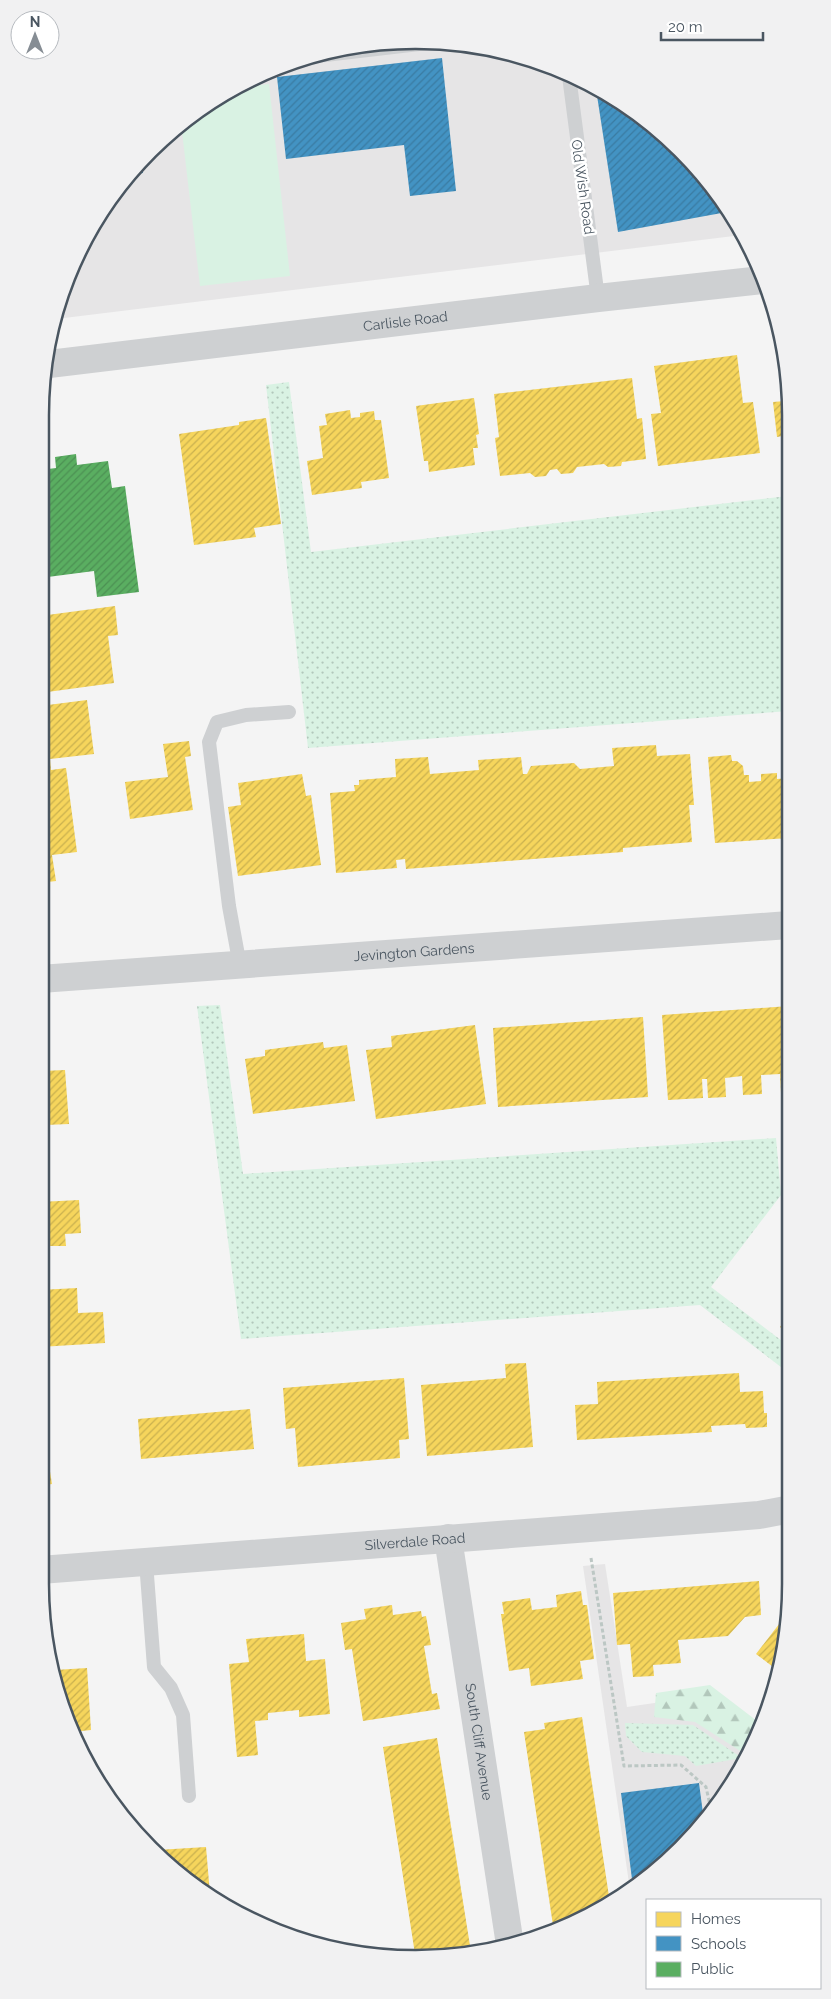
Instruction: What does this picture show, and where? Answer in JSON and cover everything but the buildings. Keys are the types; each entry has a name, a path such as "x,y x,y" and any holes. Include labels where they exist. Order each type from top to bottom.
{"street":[{"name":"Carlisle Road","path":"53,363 756,281"},
{"name":"Jevington Gardens","path":"49,978 782,926"},
{"name":"Silverdale Road","path":"49,1569 750,1516 782,1511"},
{"name":"South Cliff Avenue","path":"448,1538 509,1938"}],"lane":[{"name":"Old Wish Road","path":"570,83 598,298"},
{"path":"240,966 229,906 209,742 217,722 246,715 288,712"},
{"path":"146,1562 154,1668 171,1688 183,1715 190,1796"}],"path":[{"path":"586,1528 624,1766 681,1765 706,1787 709,1802"}],"shaded area":[{"path":"416,49 463,52 487,56 533,68 578,87 599,98 639,125 675,156 706,192 735,236 62,318 77,275 98,232 125,192 156,156 174,140 192,125 232,98 275,77 321,61 368,52"},
{"path":"605,1564 627,1707 716,1694 754,1723 733,1767 706,1807 675,1843 629,1881 583,1566"}],"green space":[{"path":"269,84 290,276 200,286 182,133 232,98 256,85"},
{"path":"289,382 311,552 782,497 782,712 308,748 266,385"},
{"path":"220,1005 243,1174 776,1138 781,1195 711,1287 782,1341 782,1368 700,1305 241,1339 197,1006"},
{"path":"710,1685 756,1720 741,1752 695,1722 654,1717 656,1693"},
{"path":"625,1723 693,1725 739,1756 737,1759 696,1766 685,1756 642,1752 626,1736"}]}
